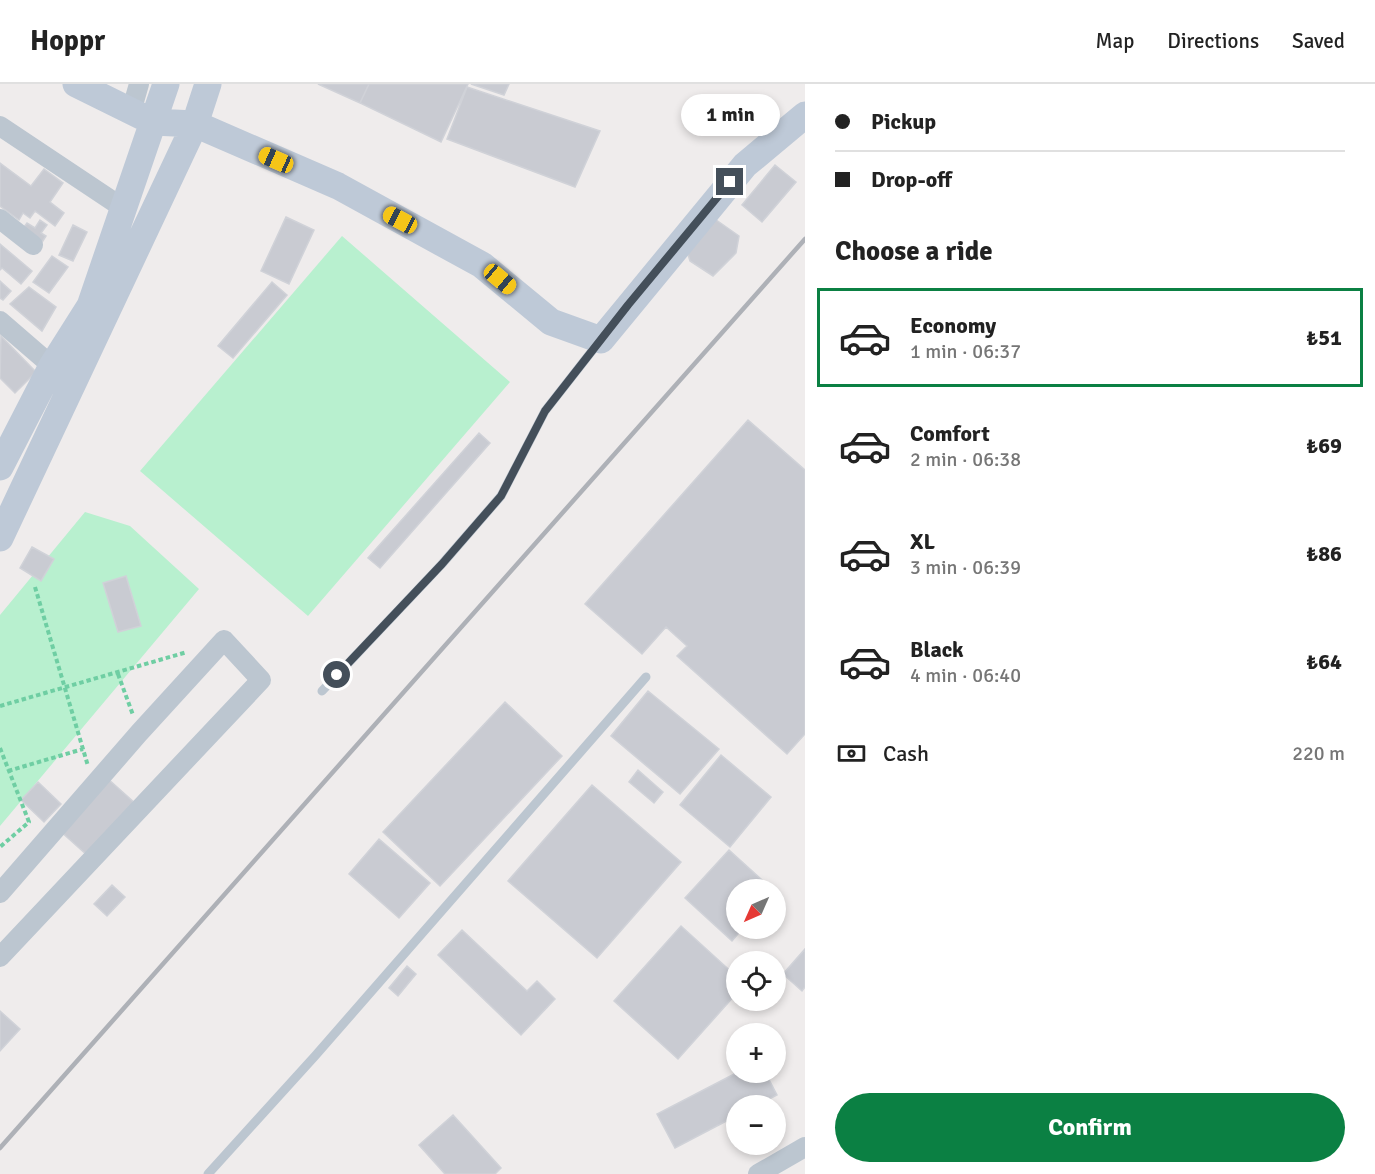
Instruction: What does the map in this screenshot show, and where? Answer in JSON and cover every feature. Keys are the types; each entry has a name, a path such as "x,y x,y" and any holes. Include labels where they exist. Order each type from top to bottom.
{"main road":[{"path":"76,84 142,117 195,124 338,186 482,264 551,322 601,340 745,165 805,115"},
{"path":"3,450 90,306 123,208 142,117 166,84"},
{"path":"0,538 195,124 208,84"}],"street":[{"path":"139,84 142,117"},
{"path":"0,126 123,208"},
{"path":"0,219 33,245"},
{"path":"0,321 52,366"},
{"path":"0,893 139,733 224,640 261,680 0,957"},
{"path":"758,1174 805,1147"}],"lane":[{"path":"322,691 442,564 501,496 545,411 601,340"},
{"path":"208,1174 323,1047 646,677"}],"path":[{"path":"35,587 93,787"},
{"path":"0,706 118,674 224,640"},
{"path":"118,674 139,733"},
{"path":"0,748 29,822 0,847"},
{"path":"8,771 83,749"}],"green space":[{"path":"342,236 510,382 308,616 140,471"},
{"path":"85,512 130,526 199,589 0,826 0,615"}],"building":[{"path":"318,84 369,84 360,103"},
{"path":"369,84 468,84 441,142 360,103"},
{"path":"471,84 509,84 504,95"},
{"path":"467,87 600,131 575,187 447,139"},
{"path":"0,163 31,186 44,169 63,183 50,202 64,213 55,226 35,211 30,218 23,213 19,220 0,206"},
{"path":"775,165 796,182 762,222 742,205"},
{"path":"286,217 314,230 289,284 261,271"},
{"path":"712,217 739,236 736,253 713,276 690,261 686,248"},
{"path":"40,220 47,225 41,233 46,236 41,244 21,231 27,223 35,228"},
{"path":"73,225 87,232 73,261 59,255"},
{"path":"0,244 32,271 21,284 2,268 0,270"},
{"path":"52,256 68,267 49,293 33,282"},
{"path":"0,281 11,291 3,300 0,298"},
{"path":"272,282 287,295 233,358 218,346"},
{"path":"29,287 56,307 42,331 10,304"},
{"path":"1,336 36,372 15,393 0,378"},
{"path":"748,420 805,470 805,734 787,754 677,656 687,646 666,627 642,654 585,604"},
{"path":"479,433 490,443 380,568 368,558"},
{"path":"32,547 54,559 41,581 20,568"},
{"path":"126,576 141,626 118,632 103,583"},
{"path":"648,691 719,749 680,794 611,736"},
{"path":"505,702 562,756 440,886 383,832"},
{"path":"721,755 771,797 730,847 680,805"},
{"path":"638,770 663,792 654,803 629,782"},
{"path":"107,778 136,804 88,856 59,830"},
{"path":"38,782 61,804 44,822 21,800"},
{"path":"592,785 681,862 597,958 508,881"},
{"path":"379,839 430,883 399,918 349,874"},
{"path":"729,850 761,879 726,879 726,936 685,898"},
{"path":"112,885 125,897 107,916 94,904"},
{"path":"681,926 726,967 726,1005 678,1059 614,1001"},
{"path":"462,930 527,991 537,981 555,999 521,1035 438,955"},
{"path":"805,949 805,987 802,991 786,977 786,971"},
{"path":"407,966 416,974 398,996 389,988"},
{"path":"0,1011 20,1029 0,1051"},
{"path":"726,1078 726,1083 771,1083 777,1095 726,1095 726,1121 675,1148 657,1114"},
{"path":"453,1115 501,1168 495,1174 445,1174 419,1145"}],"railway":[{"path":"0,1148 805,239"}],"route":[{"path":"337,675 442,564 501,496 545,411 628,305 730,182"}]}
